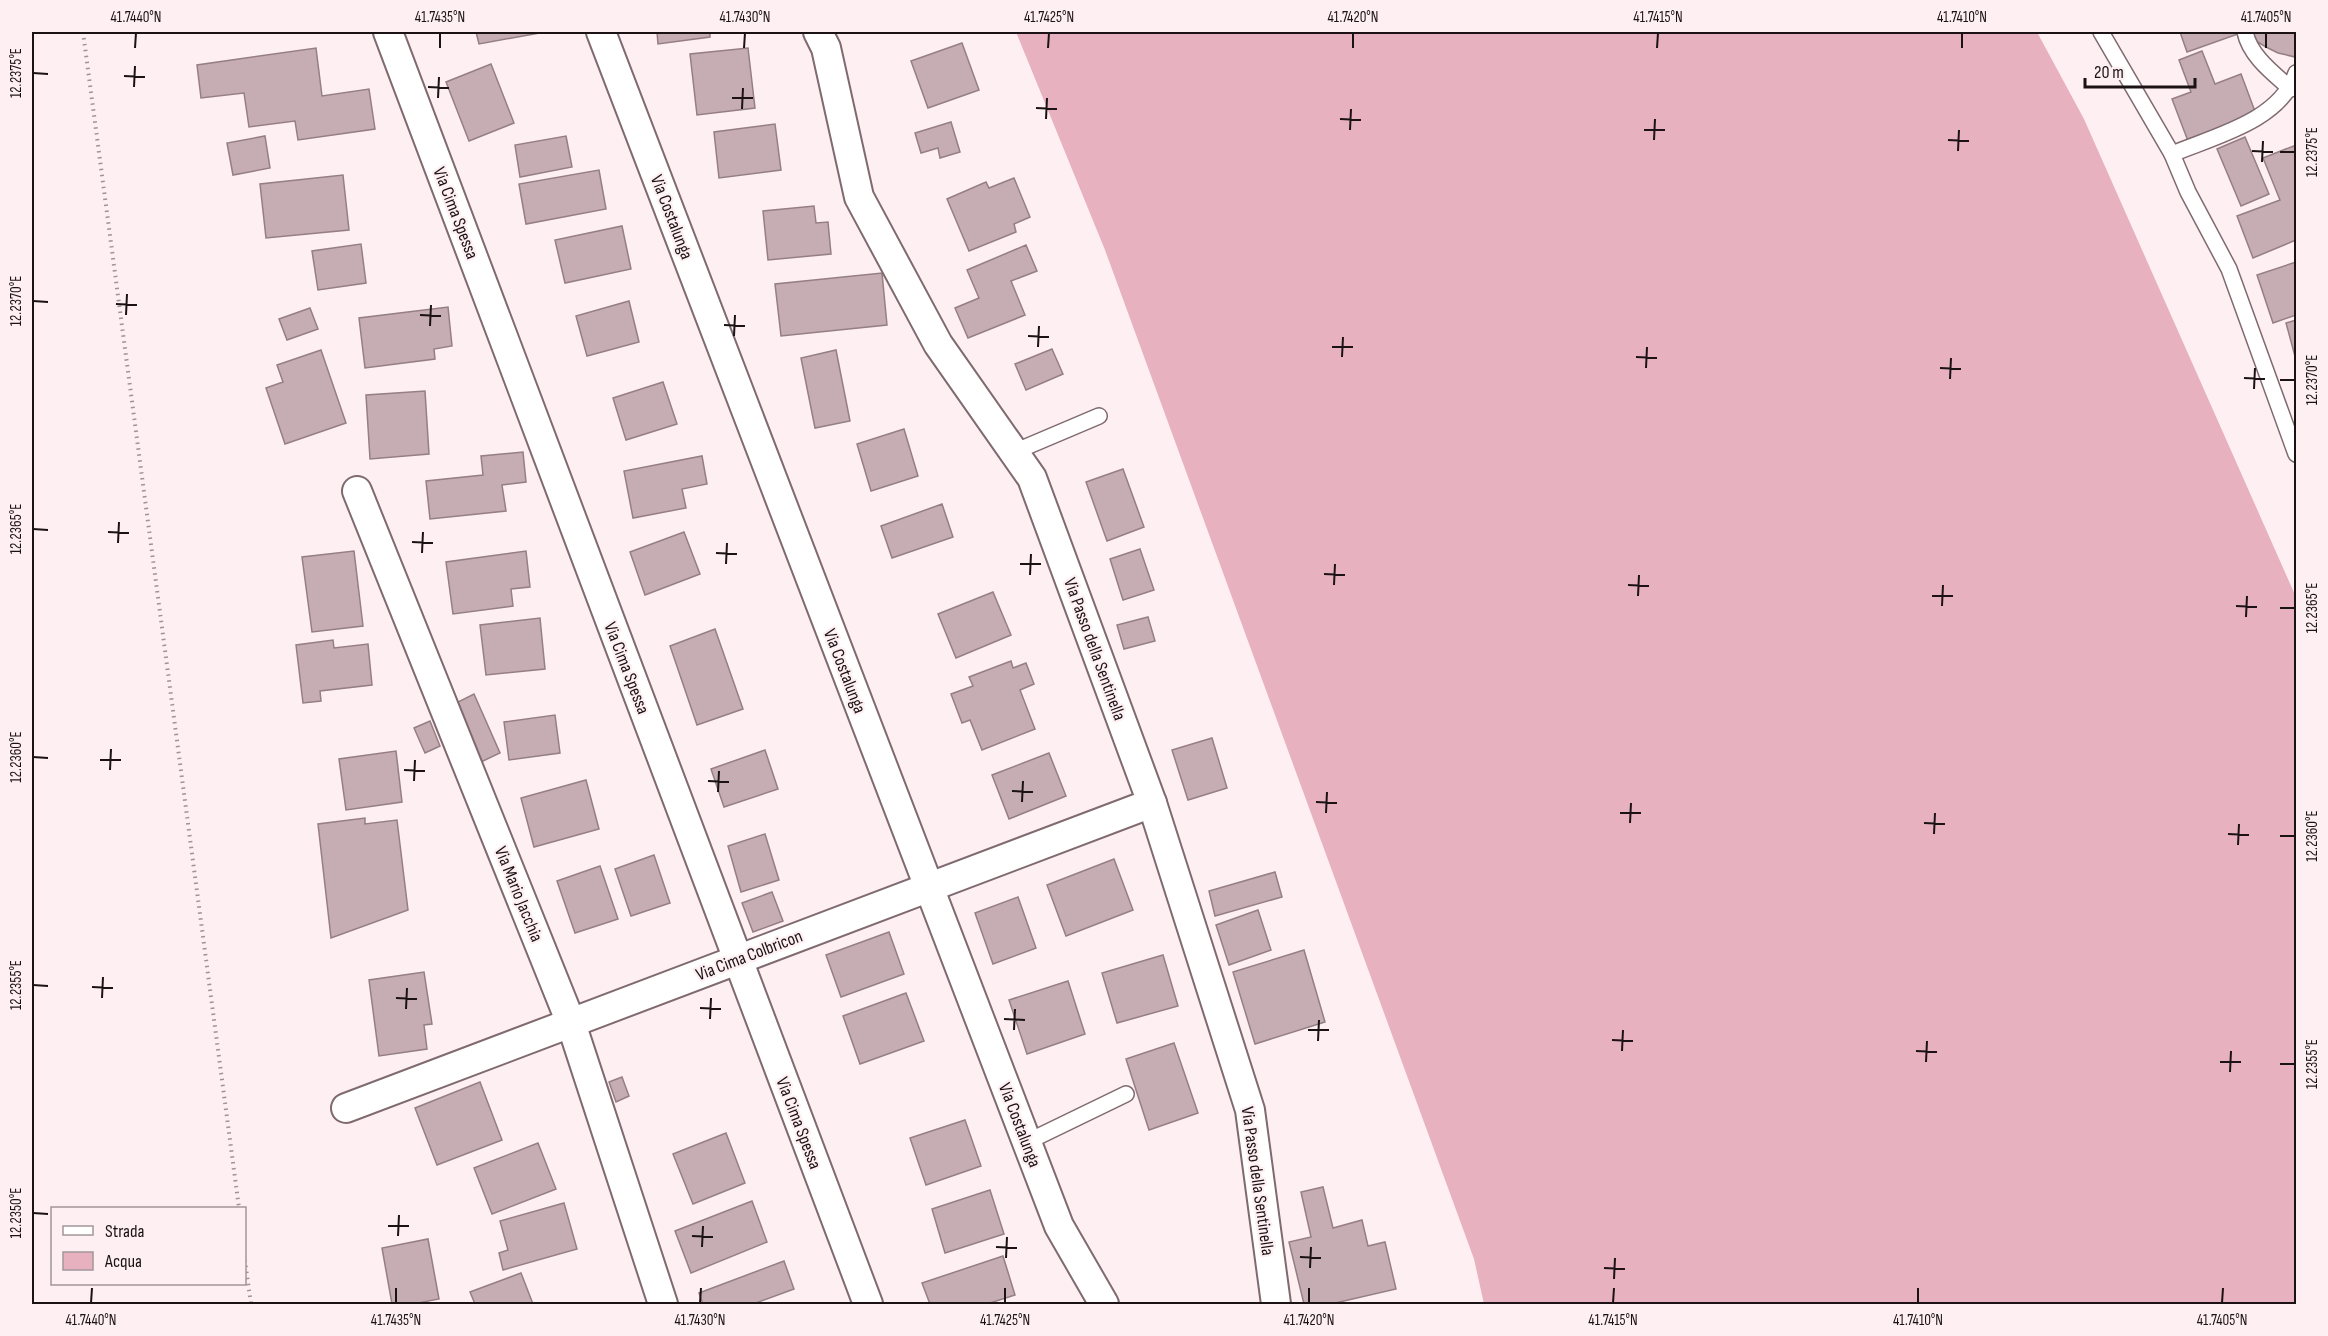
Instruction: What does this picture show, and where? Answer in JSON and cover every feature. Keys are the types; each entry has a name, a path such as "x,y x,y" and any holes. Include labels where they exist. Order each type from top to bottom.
{"street":[{"name":"Via Cima Spessa","path":"388,32 868,1305"},
{"name":"Via Costalunga","path":"601,32 1059,1226 1104,1305"},
{"name":"Via Passo della Sentinella","path":"818,32 826,48 859,196 938,344 1032,478 1152,803 1250,1110 1276,1305"},
{"name":"Via Mario Jacchia","path":"357,491 571,1023 663,1305"},
{"name":"Via Cima Colbricon","path":"346,1108 1152,803"}],"lane":[{"path":"2101,32 2172,154 2188,192 2232,277 2296,454"},
{"path":"2245,32 2258,57 2291,89"},
{"path":"2172,154 2263,115 2291,89 2296,73"},
{"path":"1014,452 1099,416"},
{"path":"1027,1142 1126,1095"}],"path":[{"path":"83,32 238,1207"},
{"path":"246,1269 251,1305"}],"water":[{"path":"1016,32 2037,32 2084,119 2296,597 2296,1304 1484,1304 1474,1259 1105,250"}],"building":[{"path":"476,32 539,32 539,33 479,44"},
{"path":"657,32 710,32 710,37 658,44"},
{"path":"2180,32 2238,32 2238,34 2187,52"},
{"path":"2251,32 2296,32 2295,57 2266,47 2256,41"},
{"path":"962,43 979,90 928,108 911,61"},
{"path":"316,48 322,96 369,89 375,129 298,140 295,121 249,127 244,93 201,98 197,65"},
{"path":"748,48 755,108 697,115 690,54"},
{"path":"2202,51 2215,84 2241,74 2256,114 2188,141 2172,99 2191,92 2179,60"},
{"path":"491,64 514,123 469,141 446,82"},
{"path":"951,122 960,152 940,158 938,148 921,153 915,133"},
{"path":"775,124 781,170 719,178 714,132"},
{"path":"265,136 270,168 233,175 227,143"},
{"path":"566,136 572,167 520,177 515,145"},
{"path":"2245,137 2269,194 2241,206 2217,149"},
{"path":"2296,145 2296,240 2253,258 2237,216 2280,200 2263,158"},
{"path":"599,170 606,209 526,224 519,184"},
{"path":"343,175 349,230 266,238 260,184"},
{"path":"1014,178 1030,217 1014,224 1016,232 969,251 947,199 986,182 989,188"},
{"path":"814,206 816,223 828,222 831,254 768,260 763,211"},
{"path":"622,226 631,269 565,283 555,240"},
{"path":"361,244 366,283 318,290 312,251"},
{"path":"1026,245 1037,271 1011,281 1025,315 968,338 955,308 979,298 967,270"},
{"path":"2296,262 2296,315 2273,323 2257,275"},
{"path":"882,273 887,325 781,336 775,284"},
{"path":"629,301 639,342 587,356 576,316"},
{"path":"448,307 452,346 434,349 435,359 365,368 359,318"},
{"path":"310,308 318,329 287,340 279,319"},
{"path":"2296,320 2296,360 2286,323"},
{"path":"1052,349 1063,374 1026,390 1015,364"},
{"path":"321,350 346,423 285,444 266,388 283,382 277,365"},
{"path":"836,350 850,421 815,428 801,358"},
{"path":"663,382 677,424 626,440 613,398"},
{"path":"425,391 429,454 370,459 366,395"},
{"path":"904,429 918,476 871,491 857,444"},
{"path":"523,452 526,482 502,485 506,511 430,519 426,481 483,475 481,456"},
{"path":"702,456 707,484 682,489 686,508 633,518 624,471"},
{"path":"1123,469 1144,527 1107,541 1086,482"},
{"path":"942,504 953,537 892,558 881,526"},
{"path":"684,532 700,574 645,595 630,552"},
{"path":"1140,549 1154,590 1123,600 1110,559"},
{"path":"354,551 363,626 312,632 302,557"},
{"path":"526,551 530,587 511,589 513,606 453,614 446,562"},
{"path":"993,592 1011,635 956,658 938,614"},
{"path":"1148,617 1155,641 1124,649 1117,625"},
{"path":"540,618 545,669 486,675 480,625"},
{"path":"715,629 743,709 697,725 670,646"},
{"path":"333,640 334,648 368,644 372,685 320,691 321,701 303,703 296,645"},
{"path":"1011,661 1013,668 1026,663 1034,684 1020,690 1035,729 982,750 970,720 962,723 951,694 973,686 969,677"},
{"path":"474,694 500,753 481,762 454,704"},
{"path":"555,715 560,753 509,760 504,722"},
{"path":"430,721 440,746 425,753 414,728"},
{"path":"1212,738 1227,788 1188,800 1172,750"},
{"path":"765,750 778,789 724,807 711,769"},
{"path":"396,751 402,802 346,810 339,759"},
{"path":"1049,753 1066,796 1009,819 992,775"},
{"path":"586,780 599,829 534,847 521,798"},
{"path":"365,818 365,824 397,820 408,910 331,938 318,824"},
{"path":"765,834 779,880 741,892 728,846"},
{"path":"654,855 670,903 631,916 615,869"},
{"path":"1114,859 1133,910 1066,936 1047,885"},
{"path":"600,866 618,919 575,933 557,881"},
{"path":"1275,872 1282,897 1215,916 1209,891"},
{"path":"772,892 783,921 753,932 742,903"},
{"path":"1018,897 1036,948 993,964 975,913"},
{"path":"1258,910 1271,950 1229,965 1216,925"},
{"path":"889,932 904,974 841,997 826,955"},
{"path":"1304,950 1325,1022 1255,1044 1233,972"},
{"path":"1163,955 1178,1006 1117,1023 1102,973"},
{"path":"424,972 432,1024 424,1025 427,1049 379,1056 369,980"},
{"path":"1068,981 1085,1034 1027,1054 1009,1000"},
{"path":"906,993 924,1041 860,1064 843,1016"},
{"path":"1174,1043 1198,1113 1149,1130 1126,1059"},
{"path":"622,1077 629,1096 616,1102 609,1082"},
{"path":"480,1082 502,1140 437,1165 415,1108"},
{"path":"965,1120 981,1166 926,1185 910,1138"},
{"path":"726,1133 745,1183 693,1204 673,1154"},
{"path":"538,1143 556,1189 492,1214 474,1168"},
{"path":"1323,1187 1333,1228 1362,1220 1368,1246 1385,1242 1396,1289 1331,1304 1304,1304 1289,1242 1311,1237 1301,1192"},
{"path":"990,1190 1004,1234 945,1253 932,1209"},
{"path":"752,1201 767,1242 691,1273 675,1231"},
{"path":"564,1203 577,1249 503,1270 499,1253 508,1250 500,1221"},
{"path":"428,1239 439,1299 413,1304 392,1304 382,1248"},
{"path":"1003,1256 1015,1295 987,1304 930,1304 922,1283"},
{"path":"784,1261 794,1289 753,1304 703,1304 699,1293"},
{"path":"521,1273 533,1304 475,1304 470,1292"}]}
